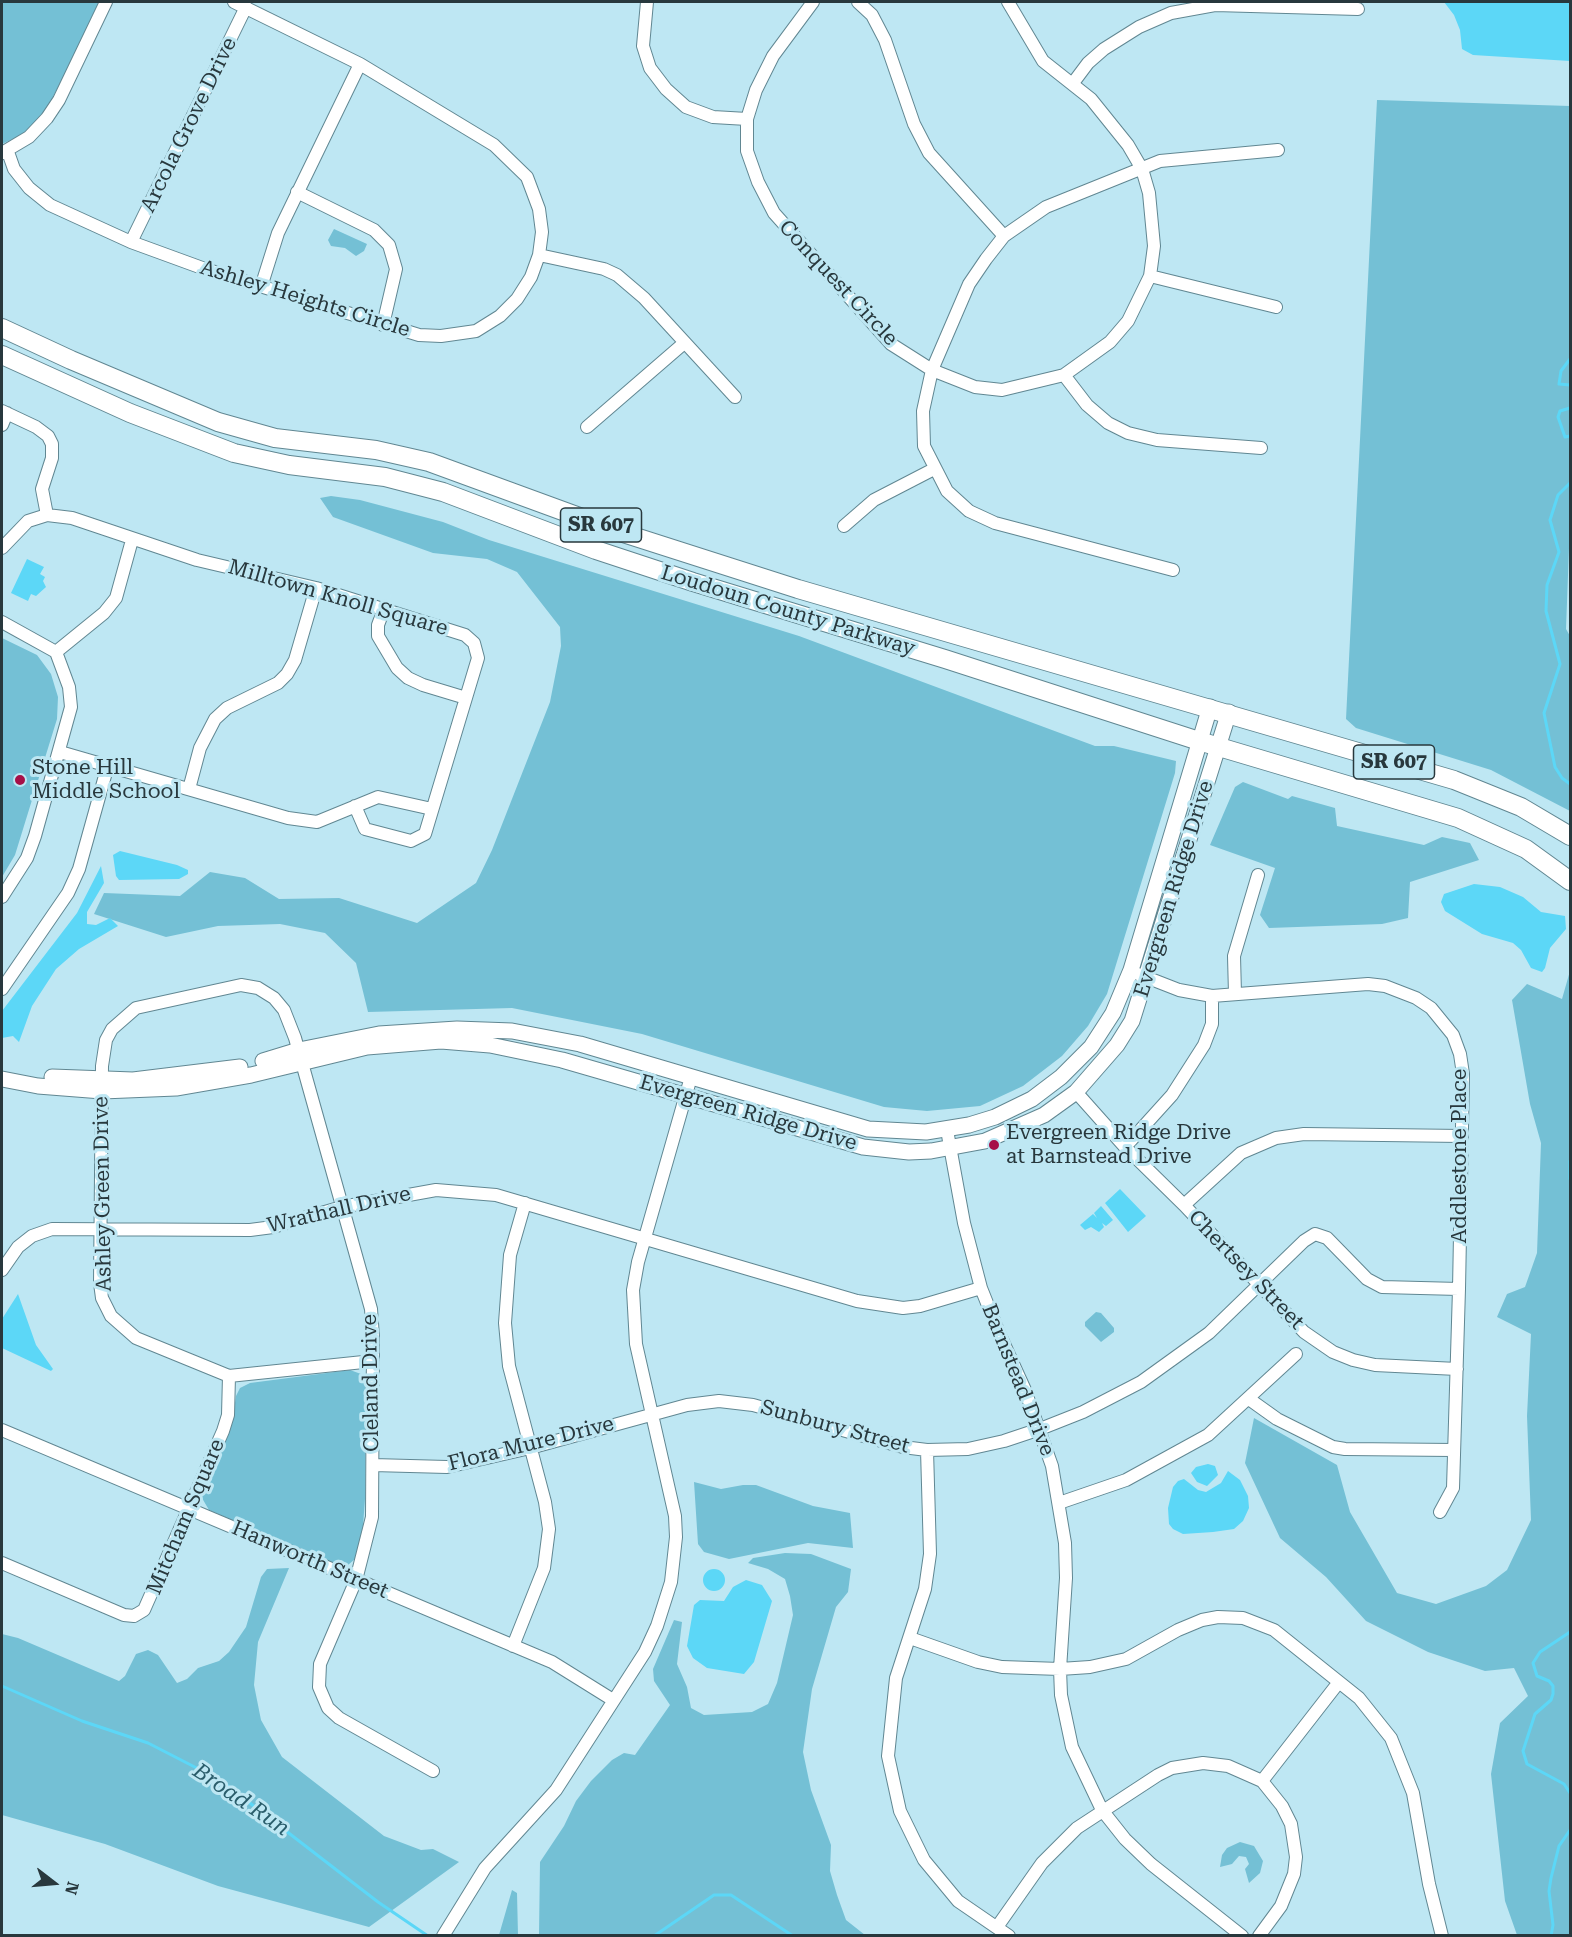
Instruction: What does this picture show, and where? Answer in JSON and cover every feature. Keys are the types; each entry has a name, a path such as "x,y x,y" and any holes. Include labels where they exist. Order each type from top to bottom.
{"main road":[{"name":"Loudoun County Parkway","path":"2,328 170,402 247,431 286,440 376,450 429,462 623,533 798,590 1229,712 1478,788 1521,807 1570,836"},
{"name":"Loudoun County Parkway","path":"2,355 130,413 234,453 289,465 384,477 443,492 596,550 693,582 933,655 1199,741 1466,821 1526,849 1570,881"}],"street":[{"path":"5,152 29,137 53,109 106,2"},
{"name":"Ashley Heights Circle","path":"5,152 28,188 50,205 131,242 261,288 419,334 441,336 476,331 500,316 517,299 531,277 539,255 542,232 539,209 527,177 494,145 360,64 234,2"},
{"path":"647,2 644,46 651,68 666,89 686,107 713,117 747,119"},
{"name":"Conquest Circle","path":"813,2 773,56 756,90 747,119 747,151 758,182 774,213 891,344 932,370 975,387 1002,390 1064,375 1110,342 1128,321 1150,276 1154,246 1149,193 1142,169 1111,124 1073,83 1058,75 1043,61 1008,2"},
{"path":"858,2 872,15 885,40 914,124 929,153 1004,236"},
{"path":"1073,83 1088,63 1104,49 1139,27 1171,13 1215,3 1358,9"},
{"name":"Arcola Grove Drive","path":"131,242 246,7"},
{"path":"261,288 278,233 360,64"},
{"path":"1173,570 995,523 969,511 947,491 924,446 923,411 932,370 969,284 1004,236 1046,207 1160,161 1278,150"},
{"path":"297,192 374,230 389,245 396,269 383,325"},
{"path":"539,255 604,269 617,275 644,298 683,344 735,397"},
{"path":"1150,276 1276,307"},
{"path":"587,427 683,344"},
{"path":"1064,375 1087,405 1108,423 1128,433 1158,440 1261,448"},
{"path":"2,548 28,521 47,515 42,489 51,458 52,444 48,436 36,428 3,416"},
{"path":"844,526 874,500 934,469"},
{"name":"Milltown Knoll Square","path":"47,515 72,518 197,560 316,588 465,635 474,643 478,658 425,834 411,841 365,829 355,806"},
{"path":"56,652 104,613 116,598 132,540"},
{"path":"189,789 205,733 215,719 227,708 278,683 287,674 295,660 316,588"},
{"path":"384,609 378,625 378,636 397,668 423,685 466,698"},
{"path":"2,622 56,652 69,687 71,706 60,752 27,858 2,897"},
{"name":"Evergreen Ridge Drive","path":"300,1055 379,1034 409,1031 512,1031 580,1044 868,1129 904,1133 947,1130 995,1117 1016,1108 1061,1077 1103,1030 1131,970 1210,707"},
{"name":"Evergreen Ridge Drive","path":"2,1079 38,1086 102,1085 209,1072 300,1055 400,1043 441,1041 490,1045 562,1060 863,1147 909,1152 950,1150 1014,1130 1044,1115 1076,1092 1117,1045 1132,1021 1147,978 1229,712"},
{"path":"60,752 288,818 317,822 378,797 432,809"},
{"path":"2,989 62,906 79,869 108,765"},
{"path":"1235,994 1234,956 1258,874"},
{"name":"Addlestone Place","path":"1131,970 1179,990 1212,996 1368,984 1400,990 1416,998 1443,1020 1460,1054 1464,1085 1453,1488 1440,1512"},
{"name":"Ashley Green Drive","path":"300,1055 284,1010 274,998 258,988 241,985 136,1008 118,1021 106,1040 102,1085 100,1227 102,1298 111,1316 136,1338 229,1376 373,1361"},
{"path":"1125,1147 1172,1095 1204,1045 1212,1024 1212,996"},
{"name":"Cleland Drive","path":"300,1055 371,1309 373,1361 372,1517 356,1580 320,1664 319,1687 328,1708 339,1718 433,1771"},
{"name":"Evergreen Ridge Drive","path":"2,1069 102,1085"},
{"path":"443,1935 462,1902 502,1847 556,1790 649,1643 671,1582 675,1516 636,1344 633,1290 644,1239 691,1077"},
{"name":"Chertsey Street","path":"1076,1092 1125,1147 1184,1205 1257,1285 1304,1332 1333,1352 1375,1365 1457,1369"},
{"name":"Barnstead Drive","path":"947,1130 964,1222 981,1288 1040,1429 1052,1466 1059,1503 1066,1578 1060,1669 1061,1695 1072,1747 1102,1810 1125,1839 1151,1864 1242,1935"},
{"path":"1184,1205 1241,1154 1276,1138 1304,1134 1462,1136"},
{"name":"Wrathall Drive","path":"100,1227 250,1230 273,1227 342,1207 436,1190 479,1192 525,1203 877,1305 920,1306 981,1288"},
{"path":"513,1646 536,1593 548,1548 545,1502 509,1366 505,1323 510,1255 525,1203"},
{"path":"2,1270 18,1247 40,1232 100,1227"},
{"name":"Sunbury Street","path":"653,1414 719,1401 753,1405 872,1440 927,1450 968,1449 1004,1441 1040,1429 1083,1412 1141,1383 1209,1333 1304,1241 1315,1234 1331,1242 1374,1284 1389,1288 1459,1289"},
{"path":"1059,1503 1126,1479 1199,1440 1249,1399 1296,1354"},
{"name":"Mitcham Square","path":"2,1563 124,1615 134,1616 144,1610 149,1603 228,1415 229,1376"},
{"path":"1249,1399 1277,1419 1333,1446 1345,1449 1454,1450"},
{"name":"Flora Mure Drive","path":"373,1465 447,1467 530,1448 653,1414"},
{"name":"Hanworth Street","path":"2,1430 552,1662 613,1700"},
{"path":"927,1450 930,1554 925,1589 896,1678 890,1716 888,1756 900,1811 924,1860 958,1901 1009,1935"},
{"path":"910,1638 994,1665 1060,1669 1111,1664 1146,1650 1195,1622 1218,1617 1256,1622 1274,1630 1339,1682 1382,1724 1407,1773 1413,1792 1429,1884 1442,1935"},
{"path":"1262,1781 1339,1682"},
{"path":"997,1927 1042,1863 1061,1842 1102,1810 1158,1775 1190,1764 1228,1766 1262,1781 1282,1806 1291,1824 1296,1857 1289,1890 1259,1935"}],"shaded area":[{"path":"2,2 100,2 49,105 36,123 21,135 2,144"},
{"path":"1444,2 1570,2 1570,61 1473,55 1462,49 1460,30 1454,15"},
{"path":"1377,100 1570,106 1570,521 1566,629 1570,636 1570,811 1491,770 1356,728 1346,719"},
{"path":"334,229 367,244 364,251 356,256 345,248 331,246 328,240"},
{"path":"331,496 360,500 443,522 489,540 799,636 1095,746 1114,746 1176,761 1175,773 1107,994 1088,1026 1062,1056 1023,1086 980,1106 927,1111 884,1107 642,1034 512,1008 368,1012 356,963 325,933 280,924 218,926 166,937 94,914 104,893 180,896 210,872 245,878 279,899 339,898 417,923 476,883 492,850 550,702 561,646 560,627 517,572 487,559 433,553 333,517 320,498"},
{"path":"27,559 44,567 40,574 45,577 43,581 46,587 36,596 31,594 28,601 11,593"},
{"name":"Stone Hill Middle School","path":"2,638 37,655 51,674 58,697 57,719 15,855 2,877"},
{"path":"1243,782 1288,799 1292,796 1335,808 1337,826 1424,845 1442,837 1470,843 1479,860 1410,882 1408,918 1382,924 1269,928 1260,915 1275,868 1210,845 1235,787"},
{"path":"120,851 177,865 188,870 188,874 179,879 119,880 116,876 113,855"},
{"path":"101,866 104,883 87,912 87,924 96,925 110,918 118,926 79,949 56,969 32,1006 19,1042 13,1036 2,1038 2,1011 77,913"},
{"path":"1474,884 1500,887 1523,897 1541,912 1565,916 1566,929 1550,948 1542,972 1531,968 1521,950 1513,943 1482,934 1445,911 1441,902 1444,894"},
{"path":"1570,971 1570,1935 1517,1935 1505,1901 1491,1774 1500,1723 1528,1696 1514,1668 1485,1671 1428,1652 1366,1621 1326,1577 1280,1538 1245,1463 1254,1418 1337,1465 1350,1512 1397,1593 1436,1604 1486,1586 1507,1570 1531,1520 1527,1416 1531,1334 1497,1317 1507,1294 1525,1287 1537,1253 1541,1143 1530,1104 1512,1000 1527,984 1562,999"},
{"path":"1120,1189 1146,1216 1128,1232 1105,1203"},
{"path":"1101,1206 1113,1220 1106,1226 1102,1223 1104,1227 1099,1232 1091,1227 1085,1230 1080,1225 1093,1214 1097,1218 1094,1213"},
{"path":"18,1294 36,1345 53,1369 51,1371 2,1348 2,1319"},
{"path":"1096,1312 1101,1313 1114,1328 1114,1332 1101,1342 1085,1326 1085,1322"},
{"path":"350,1370 361,1374 366,1388 365,1499 363,1526 355,1559 348,1565 338,1566 209,1510 202,1498 203,1490 232,1424 236,1396 240,1388 250,1383"},
{"path":"1208,1464 1215,1466 1218,1475 1207,1486 1197,1482 1191,1473 1196,1467"},
{"path":"1228,1471 1240,1480 1248,1496 1249,1508 1243,1521 1234,1529 1213,1532 1183,1534 1173,1529 1169,1524 1168,1508 1173,1487 1178,1481 1184,1479 1198,1490 1206,1492 1221,1483"},
{"path":"694,1482 721,1489 756,1485 813,1506 850,1513 853,1548 808,1543 729,1559 704,1552 698,1544"},
{"path":"785,1553 811,1554 851,1569 848,1592 836,1607 812,1689 803,1752 811,1790 831,1845 830,1871 837,1895 846,1920 865,1935 539,1935 540,1862 564,1826 576,1801 591,1781 612,1760 624,1753 635,1755 670,1705 654,1681 653,1669 674,1620 682,1622 677,1664 687,1687 691,1708 704,1715 752,1712 768,1704 777,1683 793,1615 785,1579 768,1569 748,1563 753,1558"},
{"path":"289,1568 258,1642 254,1685 261,1720 282,1757 384,1836 421,1850 433,1849 459,1862 369,1927 218,1886 105,1844 2,1815 2,1634 18,1638 119,1681 125,1676 136,1654 148,1650 158,1655 177,1683 187,1679 198,1668 219,1661 229,1652 246,1627 261,1577 267,1569"},
{"path":"714,1569 722,1572 725,1580 722,1588 714,1591 706,1588 703,1580 706,1572"},
{"path":"746,1580 762,1585 772,1601 754,1662 744,1674 707,1668 693,1658 687,1646 694,1605 700,1600 724,1601 733,1587"},
{"path":"1240,1842 1254,1846 1263,1861 1260,1873 1249,1883 1245,1869 1249,1864 1246,1857 1239,1856 1232,1864 1220,1867 1222,1855 1227,1848"},
{"path":"512,1890 517,1893 518,1935 499,1935"}],"waterway":[{"path":"1570,359 1561,371 1559,384 1570,385"},
{"path":"1570,408 1560,411 1558,417 1565,437 1570,436"},
{"path":"1570,483 1558,495 1550,520 1559,552 1547,585 1546,611 1560,664 1544,713 1555,767 1562,778 1570,784"},
{"path":"1570,1161 1570,1179"},
{"path":"1570,1632 1540,1652 1533,1663 1537,1676 1549,1681 1553,1686 1553,1694 1551,1700 1535,1714 1523,1751 1527,1764 1564,1784 1570,1793"},
{"name":"Broad Run","path":"2,1686 82,1721 148,1743 220,1780 378,1902 428,1936"},
{"path":"1551,1936 1553,1925 1549,1891 1551,1878 1559,1846 1570,1830"},
{"name":"Broad Run","path":"654,1936 714,1895 731,1895 793,1936"}],"place":[{"name":"Stone Hill Middle School","path":"20,780"},
{"name":"Evergreen Ridge Drive at Barnstead Drive","path":"994,1145"}]}
